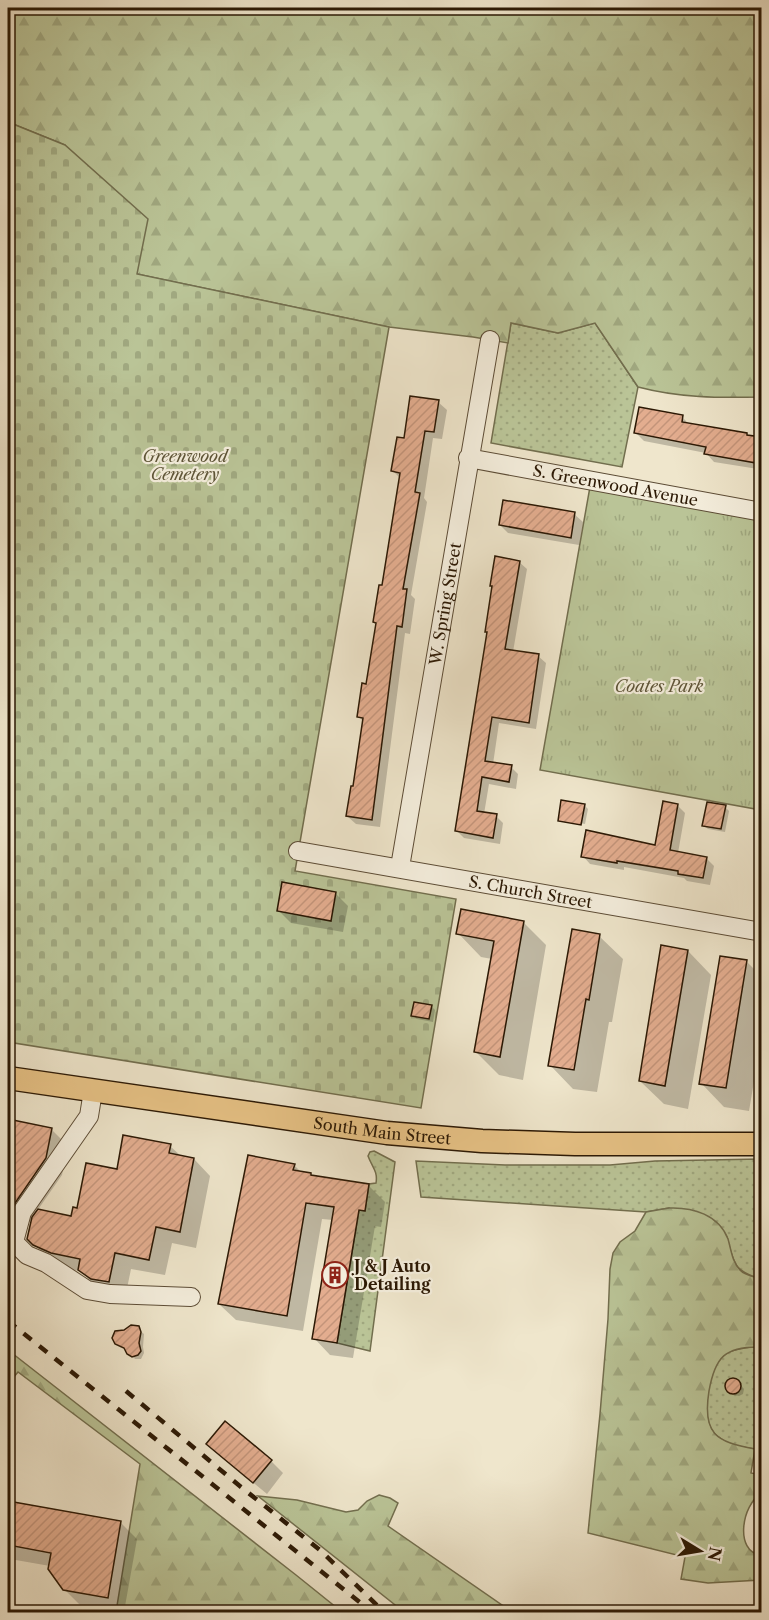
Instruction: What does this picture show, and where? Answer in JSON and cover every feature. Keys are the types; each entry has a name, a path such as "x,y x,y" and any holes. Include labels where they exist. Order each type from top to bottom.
{"main road":[{"name":"South Main Street","path":"8,1078 387,1133 482,1141 575,1144 762,1144"}],"street":[{"name":"W. Spring Street","path":"400,867 489,339"},
{"name":"S. Greenwood Avenue","path":"468,458 762,512"},
{"name":"S. Church Street","path":"298,851 762,932"},
{"path":"93,1091 89,1116 22,1212 14,1242 27,1256 46,1263 87,1290 110,1294 191,1297"}],"green space":[{"path":"8,8 761,8 761,397 699,397 638,387 595,323 558,333 511,323 508,343 389,327 137,274 65,145 8,122"},
{"name":"Greenwood Cemetery","path":"8,122 65,145 148,219 137,274 389,327 295,871 456,899 421,1108 8,1042"},
{"path":"511,323 558,333 595,323 638,387 622,467 491,443"},
{"name":"Coates Park","path":"591,481 761,512 761,810 540,770"},
{"path":"374,1151 395,1162 370,1351 337,1343 359,1210 365,1211 369,1184 376,1183 375,1172 368,1156"},
{"path":"761,1159 761,1279 745,1273 736,1265 727,1237 669,1208 646,1212 421,1197 416,1161 505,1165 610,1165 655,1161"},
{"path":"669,1208 696,1211 712,1218 724,1231 737,1267 744,1273 761,1279 761,1347 739,1349 724,1356 711,1379 707,1406 710,1426 715,1434 730,1443 755,1449 751,1473 761,1475 761,1494 749,1507 744,1537 752,1552 761,1555 761,1580 708,1583 681,1579 685,1557 588,1533 613,1253 620,1242 635,1231 646,1212"},
{"path":"750,1347 761,1347 761,1413 755,1449 724,1441 712,1430 707,1417 710,1380 716,1364 723,1355"},
{"path":"8,1350 342,1612 116,1612 140,1464 18,1372 8,1384"},
{"path":"379,1495 398,1503 388,1526 505,1607 522,1612 404,1612 258,1496 297,1500 346,1512 358,1510 367,1501"}],"building":[{"path":"410,396 439,400 434,432 425,431 415,492 420,493 403,589 407,589 402,627 397,626 372,820 346,816 363,718 357,717 362,683 366,684 376,623 373,622 379,585 382,585 400,473 391,471 397,437 404,438"},
{"path":"639,407 683,415 682,422 762,437 762,464 704,454 706,447 634,433"},
{"path":"503,500 575,512 571,538 499,525"},
{"path":"495,556 520,561 505,649 539,654 529,723 492,717 485,761 512,765 509,782 482,777 477,811 497,814 493,838 455,831 487,632 485,632"},
{"path":"561,800 585,804 581,825 558,821"},
{"path":"663,801 678,804 670,850 707,857 703,878 678,874 678,871 581,857 586,830 655,845"},
{"path":"707,802 726,805 721,829 702,826"},
{"path":"282,882 336,892 331,921 277,911"},
{"path":"461,909 524,921 500,1057 474,1052 494,941 456,934"},
{"path":"572,929 600,934 574,1070 548,1066"},
{"path":"661,945 688,950 665,1086 639,1081"},
{"path":"720,956 747,960 726,1088 699,1084"},
{"path":"414,1002 432,1005 429,1019 411,1016"},
{"path":"8,1119 52,1128 46,1158 13,1206 8,1223"},
{"path":"123,1135 171,1144 169,1153 194,1158 180,1232 156,1227 149,1260 115,1253 109,1282 91,1279 78,1270 80,1259 51,1253 33,1245 27,1239 32,1217 38,1209 71,1216 73,1207 77,1208 86,1163 117,1169"},
{"path":"248,1155 295,1164 293,1170 311,1173 311,1175 369,1184 365,1211 359,1210 337,1343 312,1339 334,1207 306,1203 287,1316 218,1304"},
{"path":"131,1325 139,1326 141,1332 139,1343 141,1351 132,1357 124,1348 115,1344 112,1338 115,1331 124,1330"},
{"path":"733,1378 741,1386 733,1394 725,1386"},
{"path":"225,1421 272,1460 253,1483 206,1444"},
{"path":"8,1501 121,1521 108,1598 63,1590 48,1569 51,1553 8,1545"}],"railway":[{"path":"8,1321 372,1612"},
{"path":"126,1391 321,1551 384,1612"}],"place":[{"name":"J & J Auto Detailing","path":"335,1275"}]}
